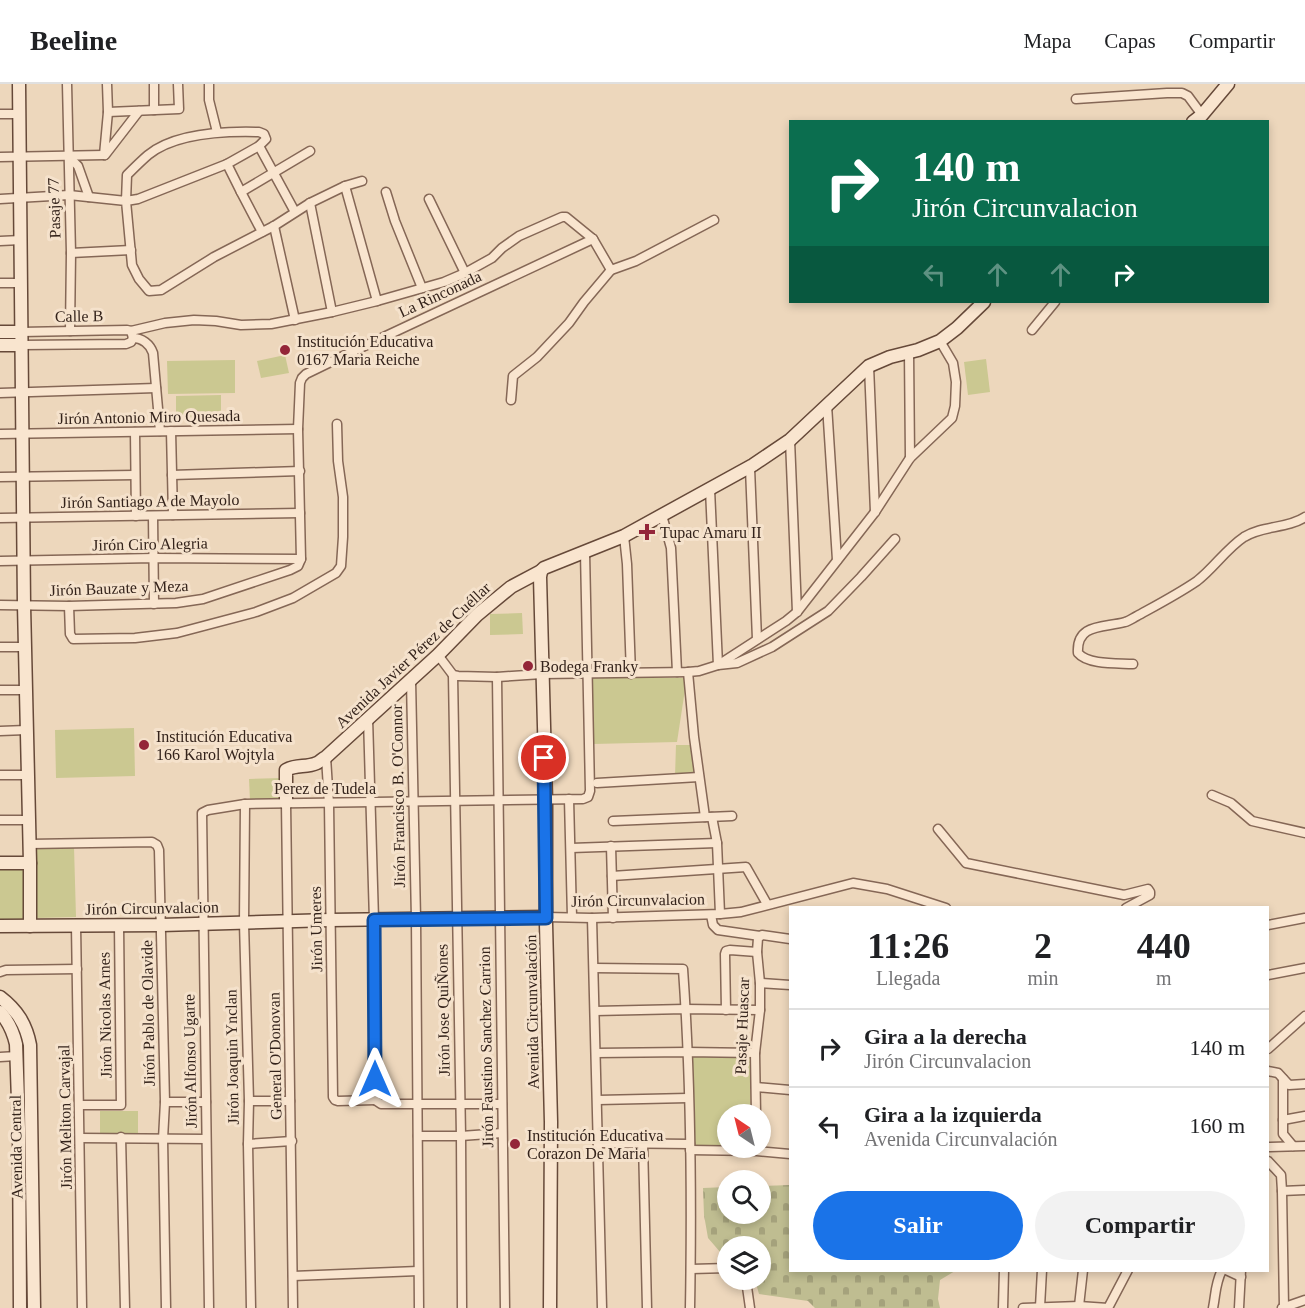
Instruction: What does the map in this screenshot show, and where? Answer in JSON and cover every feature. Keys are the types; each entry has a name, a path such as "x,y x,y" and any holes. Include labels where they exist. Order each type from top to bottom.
{"street":[{"path":"19,84 24,605 30,926"},
{"name":"Pasaje 77","path":"67,84 71,253 70,331"},
{"path":"104,155 108,112 107,84"},
{"path":"154,84 154,110"},
{"path":"108,112 179,109 177,84"},
{"path":"209,84 209,100 217,132"},
{"path":"1195,120 1228,84"},
{"path":"1076,99 1182,93 1188,96 1195,120"},
{"path":"0,157 104,155 139,111"},
{"path":"0,114 20,114"},
{"path":"0,199 69,195 126,201 138,199 227,164 259,146 266,139 264,134 217,132 168,143 149,154 127,175 126,201 132,265 139,279 149,291 161,290 214,257 274,226 295,212 345,186 362,181"},
{"path":"259,146 295,212"},
{"path":"241,192 310,151"},
{"path":"68,156 78,166 89,197"},
{"path":"227,164 262,232"},
{"path":"345,186 377,301"},
{"path":"386,192 422,288"},
{"path":"429,199 465,273"},
{"path":"310,204 332,312"},
{"path":"132,335 165,323 194,320 241,325 271,324 377,301 444,282 465,273 492,258 519,236 562,217 566,217 593,239 611,270"},
{"path":"511,400 513,376 537,357 569,324 611,270 636,261 714,220"},
{"path":"274,226 295,320"},
{"name":"La Rinconada","path":"301,559 298,429 302,378 306,374 593,239"},
{"path":"0,241 21,240"},
{"path":"71,253 131,250"},
{"path":"0,283 21,283"},
{"name":"Avenida Javier Pérez de Cuéllar","path":"286,803 286,770 293,765 317,763 326,757 438,655 477,615 511,587 544,568 624,536 750,468 790,440 869,366 940,341 983,303"},
{"path":"1032,330 1054,303"},
{"name":"Calle B","path":"21,332 127,330 132,335 131,342 126,344 22,345"},
{"path":"0,332 21,332"},
{"path":"132,335 148,344 153,352 160,431"},
{"path":"718,665 797,612 875,512 910,458 952,418 956,406 956,382 953,363 940,341"},
{"path":"0,345 22,345"},
{"path":"909,352 910,458"},
{"path":"869,366 875,512"},
{"path":"0,393 156,388"},
{"path":"827,405 837,561"},
{"path":"69,606 70,634 73,639 135,638 177,633 256,612 293,598 336,573 341,566 343,537 343,497 338,461 337,424"},
{"name":"Jirón Antonio Miro Quesada","path":"0,435 298,429"},
{"path":"171,431 173,515"},
{"path":"135,432 136,516"},
{"path":"790,440 797,612"},
{"path":"750,468 757,639"},
{"path":"172,475 300,471"},
{"path":"0,477 135,475"},
{"path":"710,489 718,665"},
{"name":"Jirón Santiago A de Mayolo","path":"0,518 300,513"},
{"path":"662,515 671,548 677,672"},
{"path":"153,516 154,604"},
{"path":"1132,664 1085,659 1078,653 1080,638 1093,629 1126,621 1166,600 1198,580 1244,537 1256,531 1294,523 1305,516"},
{"path":"624,536 631,674"},
{"path":"438,655 453,675 458,676 688,672 737,663 772,647 828,611 895,539"},
{"path":"585,552 588,674"},
{"name":"Jirón Ciro Alegria","path":"0,561 154,558 301,559"},
{"name":"Jirón Bauzate y Meza","path":"0,605 154,604 203,599 290,570 298,566 301,559"},
{"name":"Avenida Circunvalación","path":"541,571 551,1122 550,1308"},
{"path":"0,647 25,647"},
{"path":"688,672 699,777 708,817 717,843 720,914"},
{"name":"Perez de Tudela","path":"202,813 245,804 583,799 588,797 590,791 588,674"},
{"name":"Jirón Jose QuiÑones","path":"453,675 462,1308"},
{"name":"Jirón Faustino Sanchez Carrion","path":"497,677 505,1308"},
{"name":"Jirón Francisco B. O'Connor","path":"411,680 416,919 419,1308"},
{"path":"0,690 26,690"},
{"path":"368,718 374,920 375,1100 381,1104 502,1104"},
{"path":"0,731 26,730"},
{"name":"Jirón Umeres","path":"326,757 329,804 333,1097 335,1100 375,1100"},
{"path":"0,775 28,775"},
{"path":"597,783 699,777"},
{"path":"1212,795 1230,802 1252,821 1305,833"},
{"path":"569,799 572,917"},
{"name":"General O'Donovan","path":"286,803 293,1308"},
{"name":"Jirón Joaquin Ynclan","path":"245,804 244,923 251,1308"},
{"name":"Jirón Alfonso Ugarte","path":"202,813 209,1308"},
{"path":"613,821 732,816"},
{"path":"0,820 28,820"},
{"path":"939,829 966,863 1124,895 1148,889 1150,895 1130,906"},
{"name":"Jirón Pablo de Olavide","path":"30,844 152,842 159,850 165,1102 163,1139 166,1308"},
{"path":"571,848 717,843"},
{"path":"611,846 613,918"},
{"path":"0,863 30,863"},
{"path":"612,876 746,867 766,904"},
{"name":"Jirón Circunvalacion","path":"0,926 711,915 741,912 853,883 887,889 940,906"},
{"path":"711,915 713,925 718,930 759,937 762,935 789,939"},
{"path":"592,918 602,1308"},
{"path":"1269,925 1305,918"},
{"name":"Jirón Nicolas Arnes","path":"79,1105 121,1105 119,925"},
{"name":"Jirón Meliton Carvajal","path":"76,926 81,1308"},
{"name":"Pasaje Huascar","path":"756,1104 755,1053 760,1010 757,951 759,937"},
{"path":"726,1010 724,954 730,950 757,951"},
{"path":"594,968 683,969 690,1147 690,1308"},
{"path":"1269,975 1305,968"},
{"path":"0,972 77,969"},
{"path":"760,983 789,985"},
{"name":"Avenida Central","path":"0,997 19,1015 28,1034 30,1045 34,1308"},
{"path":"595,1011 760,1010"},
{"name":"Avenida Central","path":"0,1012 14,1032 16,1056 19,1130 20,1308"},
{"path":"1269,1048 1305,1016"},
{"path":"596,1053 755,1053"},
{"path":"0,1057 16,1056"},
{"path":"1269,1071 1278,1073 1289,1084 1305,1084"},
{"path":"1283,1078 1283,1134 1293,1146"},
{"path":"756,1087 789,1090"},
{"path":"598,1100 688,1098"},
{"path":"249,1101 290,1101"},
{"path":"165,1102 206,1102"},
{"path":"1283,1119 1305,1116"},
{"path":"19,1130 32,1129"},
{"path":"418,1136 502,1133"},
{"path":"121,1137 125,1308"},
{"path":"80,1138 206,1139"},
{"path":"248,1144 292,1141"},
{"path":"598,1143 643,1143 717,1148"},
{"path":"643,1143 647,1308"},
{"path":"1269,1147 1305,1146"},
{"path":"771,1151 789,1154"},
{"path":"1269,1162 1281,1175 1283,1308 1305,1300"},
{"path":"1282,1191 1305,1190"},
{"path":"691,1269 717,1268"},
{"path":"293,1276 418,1271"},
{"path":"1003,1308 1004,1272"},
{"path":"1040,1307 1042,1272"},
{"path":"1079,1306 1083,1272"},
{"path":"1023,1308 1079,1306 1108,1308 1127,1272"},
{"path":"1213,1308 1216,1283 1223,1272"},
{"path":"1239,1308 1241,1274"},
{"path":"747,1290 750,1308"}],"shaded area":[{"path":"285,355 289,373 261,378 257,361"},
{"path":"986,359 990,392 968,395 964,362"},
{"path":"235,360 235,393 168,394 167,361"},
{"path":"221,395 221,416 176,418 176,396"},
{"path":"522,613 523,634 490,635 490,614"},
{"path":"592,678 684,678 686,683 677,742 593,744"},
{"path":"134,728 135,776 56,778 55,730"},
{"path":"676,745 695,745 694,776 675,776"},
{"path":"282,778 283,799 250,801 249,779"},
{"path":"74,847 76,917 35,918 35,848"},
{"path":"25,865 27,921 0,920 0,866"},
{"path":"691,1056 750,1057 751,1104 717,1104 717,1146 693,1146"},
{"path":"100,1111 138,1111 138,1134 100,1134"},
{"path":"20,1140 26,1140 30,1308 23,1308"}],"green space":[{"path":"789,1185 789,1272 953,1272 940,1280 938,1299 940,1308 815,1308 808,1301 759,1294 758,1290 771,1290 771,1236 717,1236 717,1248 708,1238 703,1188 717,1187 717,1224 771,1224 771,1186"}],"place":[{"name":"Institución Educativa 0167 Maria Reiche","path":"285,350"},
{"name":"Tupac Amaru II","path":"647,532"},
{"name":"Bodega Franky","path":"528,666"},
{"name":"Institución Educativa 166 Karol Wojtyla","path":"144,745"},
{"name":"Institución Educativa Corazon De Maria","path":"515,1144"}],"route":[{"path":"375,1079 374,920 546,918 544,758"}]}
